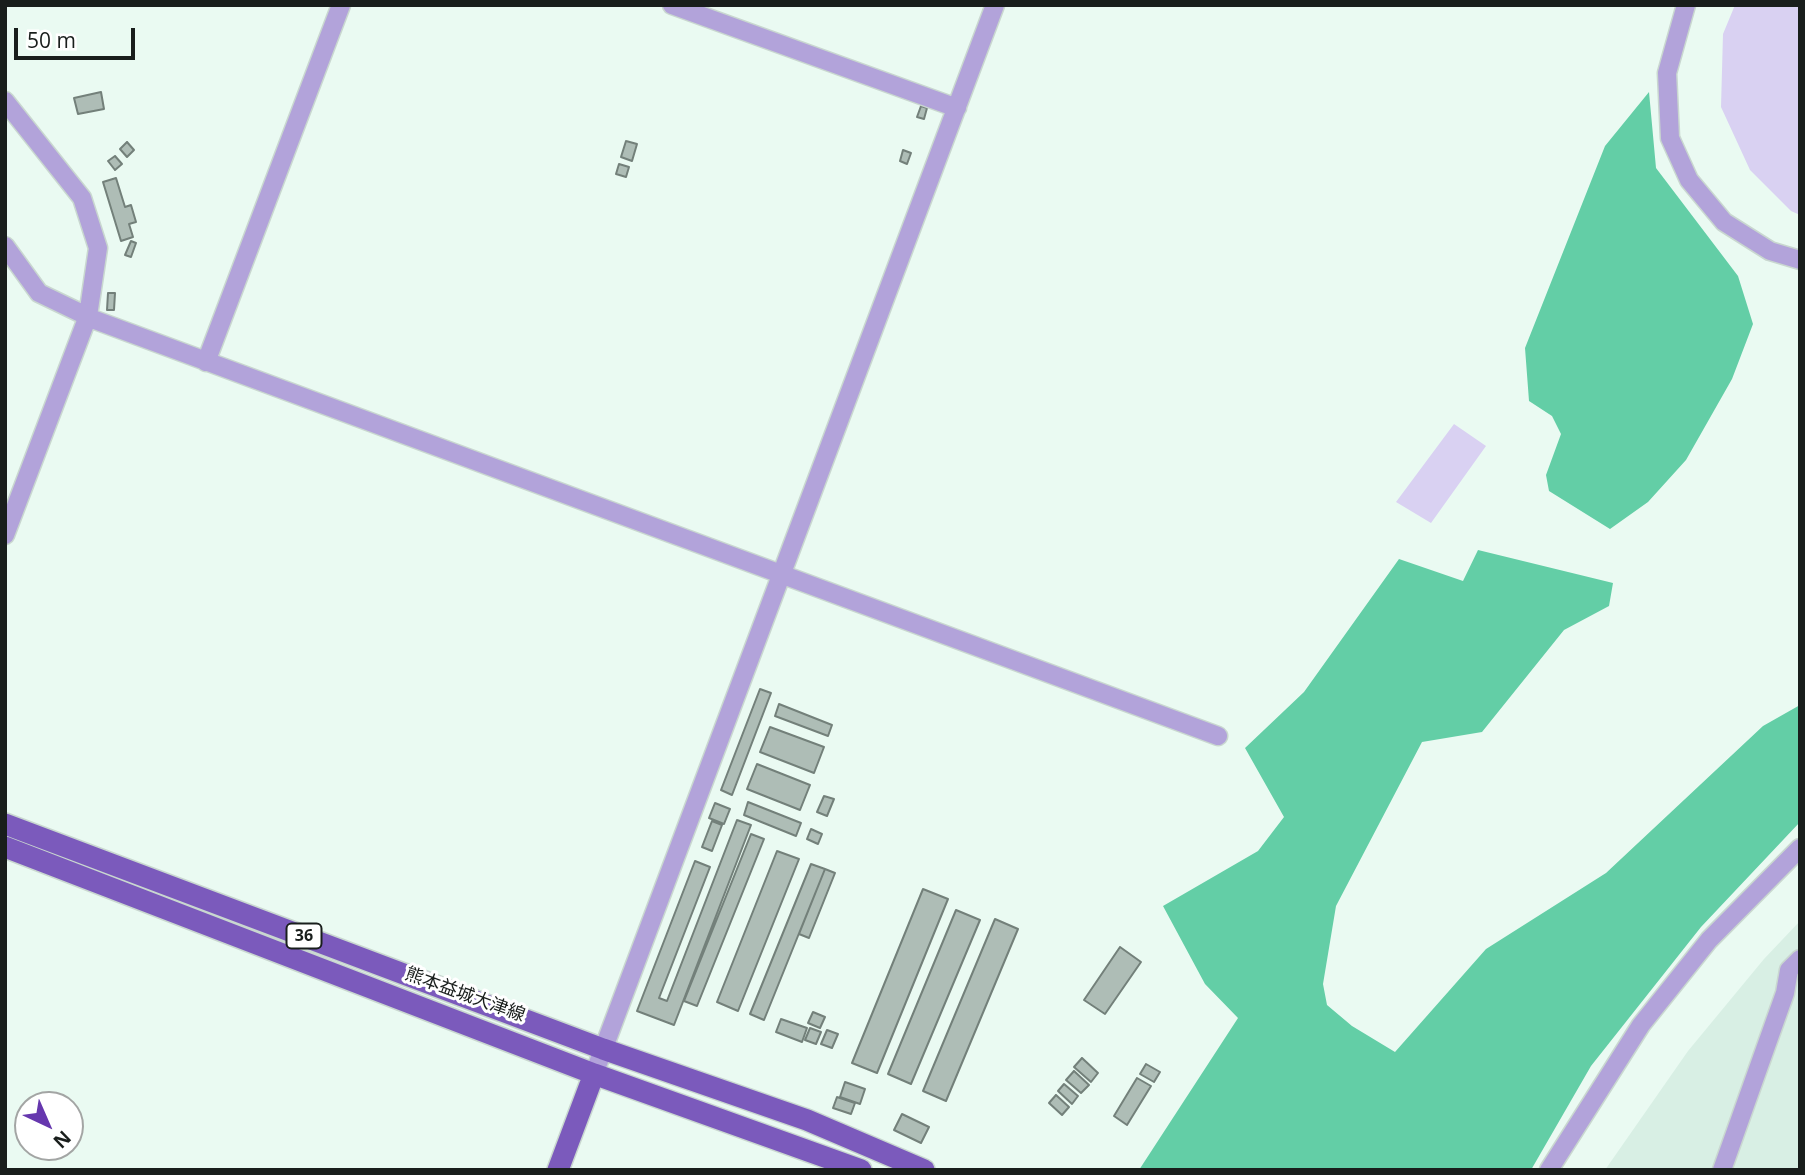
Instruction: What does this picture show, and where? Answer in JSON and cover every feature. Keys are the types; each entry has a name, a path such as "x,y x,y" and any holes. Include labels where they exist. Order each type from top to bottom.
{"main road":[{"name":"熊本益城大津線","path":"5,824 603,1049 807,1120 924,1170"},
{"name":"熊本益城大津線","path":"5,847 594,1074 861,1170"},
{"path":"558,1170 594,1074"}],"street":[{"path":"206,362 341,5"},
{"path":"672,5 957,108"},
{"path":"594,1074 995,5"},
{"path":"1686,5 1667,73 1670,138 1689,180 1724,222 1770,251 1800,260"},
{"path":"5,101 82,198 98,248 88,316 5,535"},
{"path":"5,246 38,293 88,316 1218,736"},
{"path":"1549,1170 1642,1025 1709,940 1800,849"},
{"path":"1722,1170 1784,993 1789,970 1800,959"}],"shaded area":[{"path":"1735,5 1800,5 1800,215 1791,211 1750,170 1721,107 1723,34"},
{"path":"1454,424 1486,446 1431,523 1396,502"},
{"path":"1800,921 1800,1170 1605,1170 1688,1051 1764,959"}],"green space":[{"path":"1649,92 1656,168 1738,276 1753,324 1732,379 1686,460 1648,502 1610,529 1549,491 1546,475 1561,434 1552,416 1529,401 1525,348 1605,146"},
{"path":"1478,550 1613,583 1609,606 1564,630 1482,732 1422,742 1336,906 1323,984 1327,1005 1352,1026 1395,1052 1486,949 1606,873 1763,726 1800,705 1800,822 1701,927 1591,1066 1531,1170 1139,1170 1238,1018 1205,984 1163,906 1258,851 1284,817 1245,748 1304,692 1399,559 1463,581"}],"building":[{"path":"101,92 104,109 78,114 74,98"},
{"path":"921,106 927,108 924,119 917,117"},
{"path":"626,141 637,144 632,161 621,157"},
{"path":"127,142 134,150 127,157 120,149"},
{"path":"903,150 911,153 907,164 900,161"},
{"path":"115,156 122,164 115,170 108,161"},
{"path":"619,164 629,167 626,177 616,174"},
{"path":"116,178 125,207 131,205 136,222 129,224 133,237 121,241 103,182"},
{"path":"131,241 136,243 131,257 125,255"},
{"path":"108,293 115,293 114,310 107,310"},
{"path":"760,689 771,693 732,795 721,790"},
{"path":"779,704 832,725 828,736 775,716"},
{"path":"770,727 824,747 814,773 760,752"},
{"path":"757,764 810,785 800,810 747,789"},
{"path":"824,796 834,799 827,816 817,812"},
{"path":"748,802 801,823 796,836 744,815"},
{"path":"715,803 730,809 724,824 709,818"},
{"path":"737,820 751,825 674,1025 637,1011 695,861 710,867 659,998 667,1001"},
{"path":"712,821 722,825 712,851 702,847"},
{"path":"811,829 822,834 818,844 807,839"},
{"path":"751,834 764,839 697,1006 684,1001"},
{"path":"777,851 799,859 738,1011 717,1002"},
{"path":"811,864 825,869 764,1020 750,1014"},
{"path":"825,869 835,873 809,938 799,934"},
{"path":"923,889 948,899 877,1073 852,1063"},
{"path":"956,910 980,920 911,1084 888,1074"},
{"path":"995,919 1018,929 946,1101 923,1091"},
{"path":"1120,947 1141,962 1105,1014 1084,1000"},
{"path":"813,1012 825,1017 820,1028 808,1023"},
{"path":"781,1019 807,1028 802,1042 776,1032"},
{"path":"810,1028 821,1032 816,1044 805,1040"},
{"path":"827,1030 838,1034 832,1048 821,1044"},
{"path":"1082,1058 1098,1073 1091,1082 1074,1067"},
{"path":"1146,1064 1160,1072 1154,1082 1140,1074"},
{"path":"1074,1071 1089,1085 1081,1093 1066,1080"},
{"path":"1137,1078 1151,1086 1127,1125 1114,1116"},
{"path":"845,1082 865,1089 860,1104 840,1097"},
{"path":"1064,1084 1078,1096 1072,1104 1058,1091"},
{"path":"1056,1095 1069,1107 1062,1115 1049,1103"},
{"path":"837,1097 855,1103 851,1114 833,1108"},
{"path":"902,1114 929,1127 921,1143 894,1130"}]}
